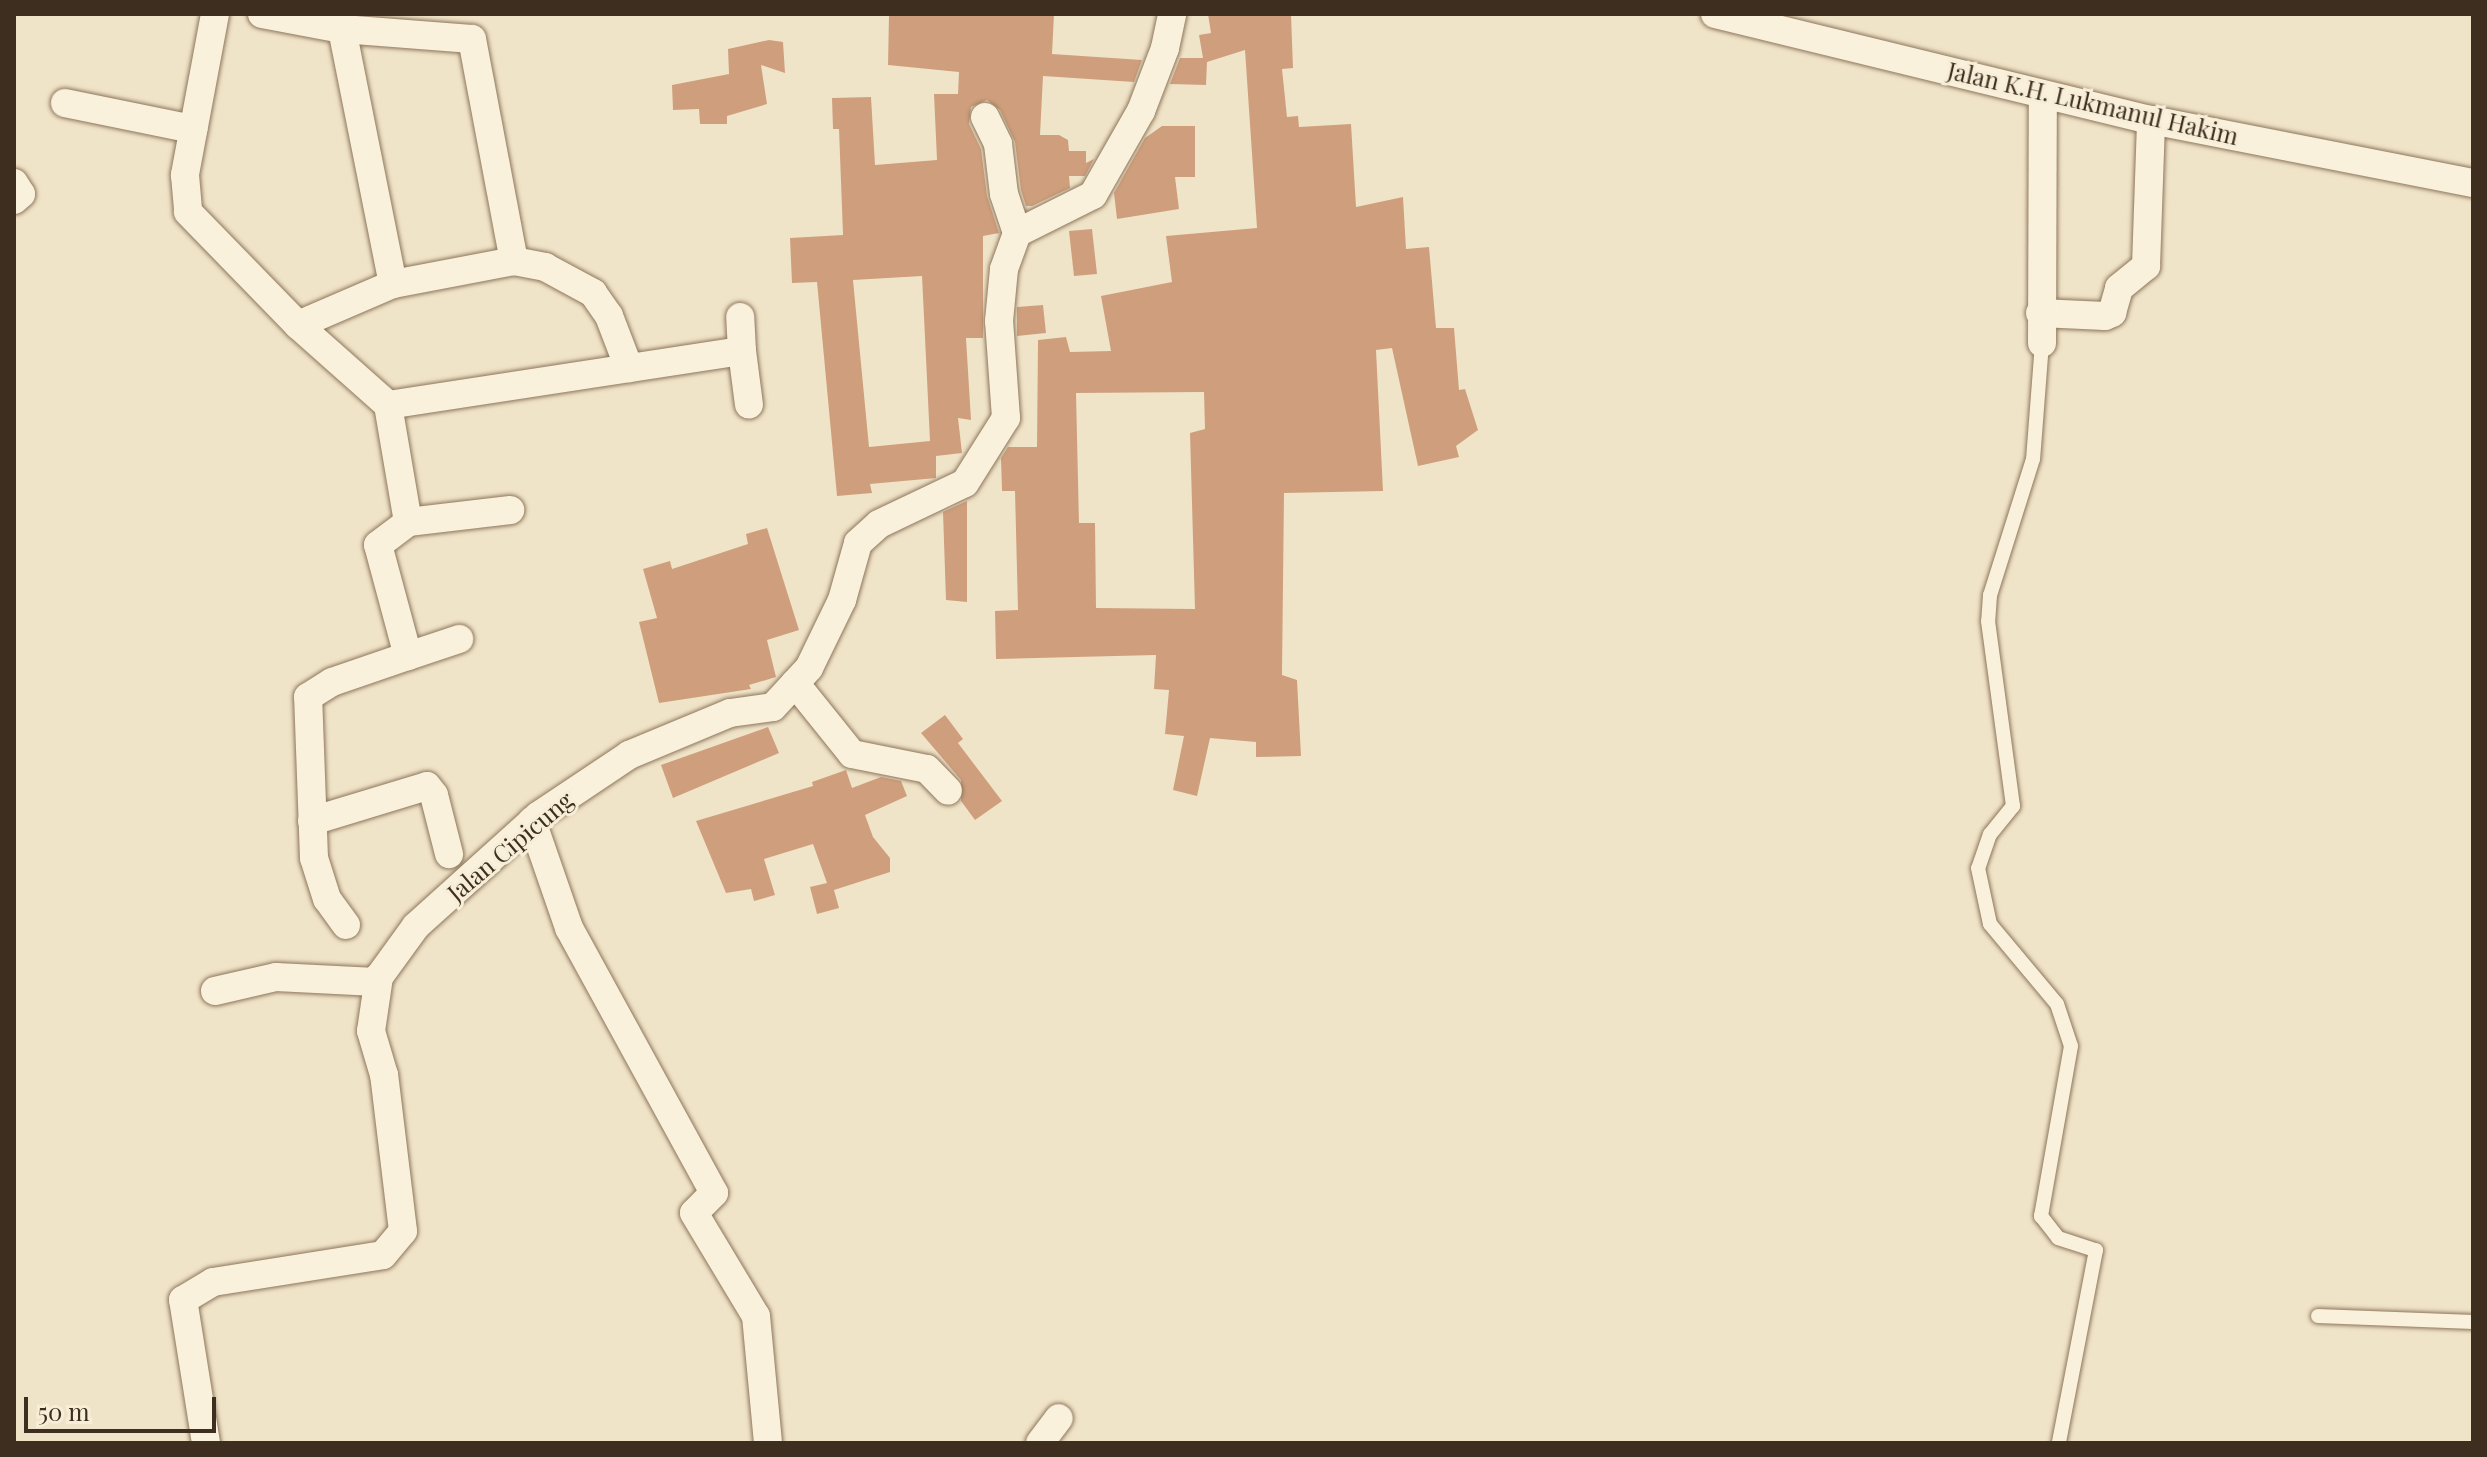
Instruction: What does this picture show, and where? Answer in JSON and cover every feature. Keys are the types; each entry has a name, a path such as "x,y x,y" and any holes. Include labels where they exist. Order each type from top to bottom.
{"street":[{"path":"215,14 185,175 188,212 298,325 388,405 408,522"},
{"path":"262,14 342,29 472,39 514,261"},
{"path":"985,117 998,144 1006,205 1017,233 1093,195 1141,111 1165,48 1172,14"},
{"name":"Jalan K.H. Lukmanul Hakim","path":"1715,14 2043,96 2473,183"},
{"path":"342,29 393,284"},
{"path":"2042,343 2043,96"},
{"path":"65,103 193,129"},
{"path":"2040,313 2105,316 2112,313 2119,288 2146,266 2151,120"},
{"path":"14,183 21,194 14,200"},
{"name":"Jalan Cipicung","path":"383,972 416,926 532,821 629,755 730,713 773,707 809,668 842,600 858,543 879,524 965,483 1006,418 999,321 1004,269 1017,233"},
{"path":"298,325 393,284 514,261 545,267 593,293 609,316 629,368"},
{"path":"740,317 749,405"},
{"path":"388,405 742,351"},
{"path":"408,656 378,545 408,522 510,510"},
{"path":"346,925 318,876 312,821 308,697 332,682 459,639"},
{"path":"795,683 852,754 927,769 948,791"},
{"path":"312,821 427,786 434,795 449,854"},
{"path":"532,821 569,928 714,1193 694,1213 756,1316 768,1443"},
{"path":"206,1443 183,1300 213,1282 383,1255 403,1231 384,1075 371,1031 383,972 276,977 215,991"},
{"path":"1040,1443 1059,1418"}],"lane":[{"path":"2042,343 2033,459 1990,595 1988,621 2013,806 1990,834 1978,868 1990,924 2057,1004 2071,1046 2041,1216 2058,1238 2096,1250 2059,1443"},
{"path":"2318,1316 2473,1322"}],"building":[{"path":"1054,14 1052,54 1142,60 1134,82 1043,76 1040,135 1059,135 1068,140 1069,151 1086,151 1086,163 1094,159 1085,176 1069,176 1070,188 1032,206 1026,206 1015,142 1000,110 987,100 971,107 969,124 981,149 987,196 999,233 983,236 983,338 966,338 971,420 958,418 962,453 936,456 936,478 870,484 872,493 837,496 817,282 792,283 790,238 843,235 839,129 833,129 832,98 871,97 875,165 937,160 934,94 958,94 959,72 888,65 889,15","holes":["922,276 930,441 869,447 853,280"]},
{"path":"1208,14 1291,14 1293,68 1282,69 1287,117 1298,116 1299,127 1351,124 1356,207 1403,197 1406,249 1429,247 1436,328 1454,328 1459,390 1465,389 1478,430 1456,446 1459,457 1418,466 1392,348 1376,350 1383,491 1284,493 1282,675 1297,680 1301,756 1256,757 1256,742 1210,738 1197,796 1173,790 1184,736 1165,734 1169,690 1154,689 1156,655 996,659 995,611 1018,610 1015,491 1002,491 1001,458 1008,447 1037,447 1038,340 1066,337 1070,352 1111,351 1101,296 1172,282 1166,236 1257,228 1245,50 1207,62 1206,85 1170,84 1180,58 1203,58 1199,35 1211,33","holes":["1204,392 1205,429 1190,433 1195,609 1096,608 1095,523 1079,523 1076,393"]},
{"path":"769,40 783,42 785,73 761,65 767,104 727,116 727,124 700,124 699,109 673,110 672,85 729,74 728,49"},
{"path":"1162,126 1195,126 1195,177 1175,177 1179,209 1117,219 1114,193 1145,138"},
{"path":"1092,229 1097,274 1074,276 1069,231"},
{"path":"1043,305 1046,333 1017,336 1017,307"},
{"path":"967,501 967,602 946,600 943,512"},
{"path":"767,528 799,630 767,640 776,677 749,685 751,689 659,703 639,622 657,618 643,569 670,561 672,569 748,544 746,534"},
{"path":"945,715 963,739 958,743 1002,801 975,820 961,801 961,780 921,733"},
{"path":"768,727 779,753 673,798 661,765"},
{"path":"846,770 852,788 881,777 901,781 907,796 865,815 873,837 890,858 890,872 834,890 839,908 817,914 810,887 827,883 813,844 764,859 775,895 754,901 751,889 726,893 696,821 813,786 812,782"}]}
